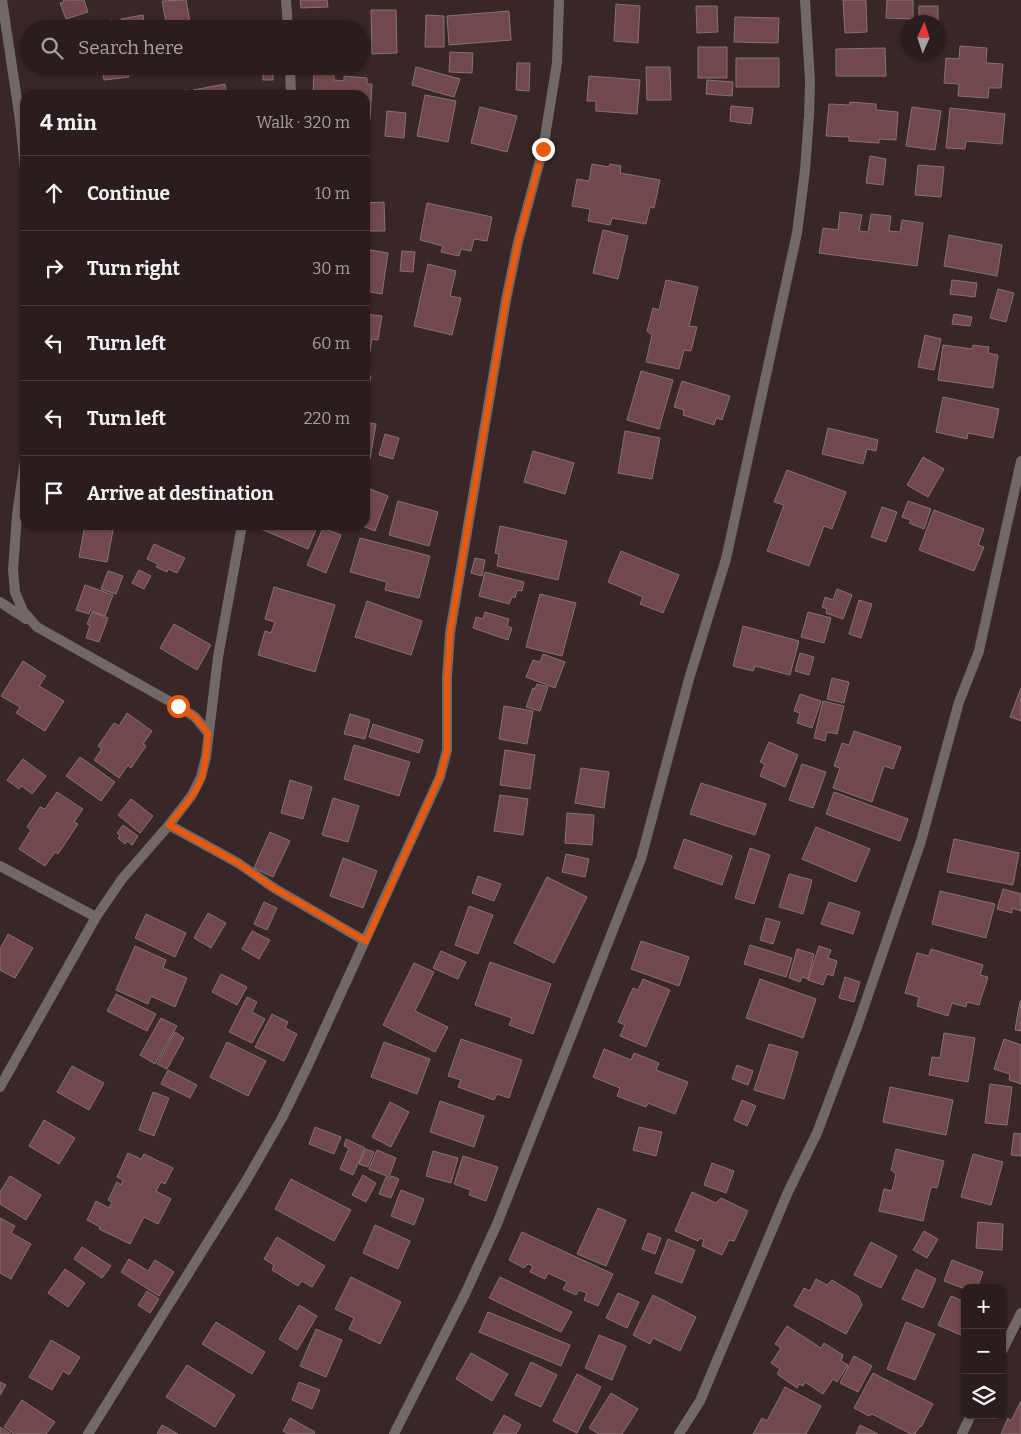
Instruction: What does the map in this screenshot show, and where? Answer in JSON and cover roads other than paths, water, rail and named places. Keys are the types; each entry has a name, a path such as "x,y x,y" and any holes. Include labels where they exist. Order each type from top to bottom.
{"street":[{"path":"2,0 20,120"},
{"path":"286,0 287,20"},
{"path":"88,1434 246,1181 282,1118 366,941 440,776 447,750 447,678 450,633 506,300 518,242 543,149 557,63 559,0"},
{"path":"394,1434 461,1303 497,1224 641,859 689,679 726,559 797,233 810,116 810,81 805,0"},
{"path":"290,75 291,90"},
{"path":"679,1434 700,1401 788,1192 817,1133 857,1027 921,841 959,702 979,651 1021,461"},
{"path":"20,494 13,570 15,592 23,611 37,627"},
{"path":"0,1087 96,917 122,879 169,825 192,795 201,777 206,757 218,658 241,530"},
{"path":"0,602 37,627 178,706 195,717 208,733"},
{"path":"169,825 238,863 274,888 366,941"},
{"path":"0,866 96,917"},
{"path":"1006,1343 1021,1313"},
{"path":"962,1434 969,1419"}]}
